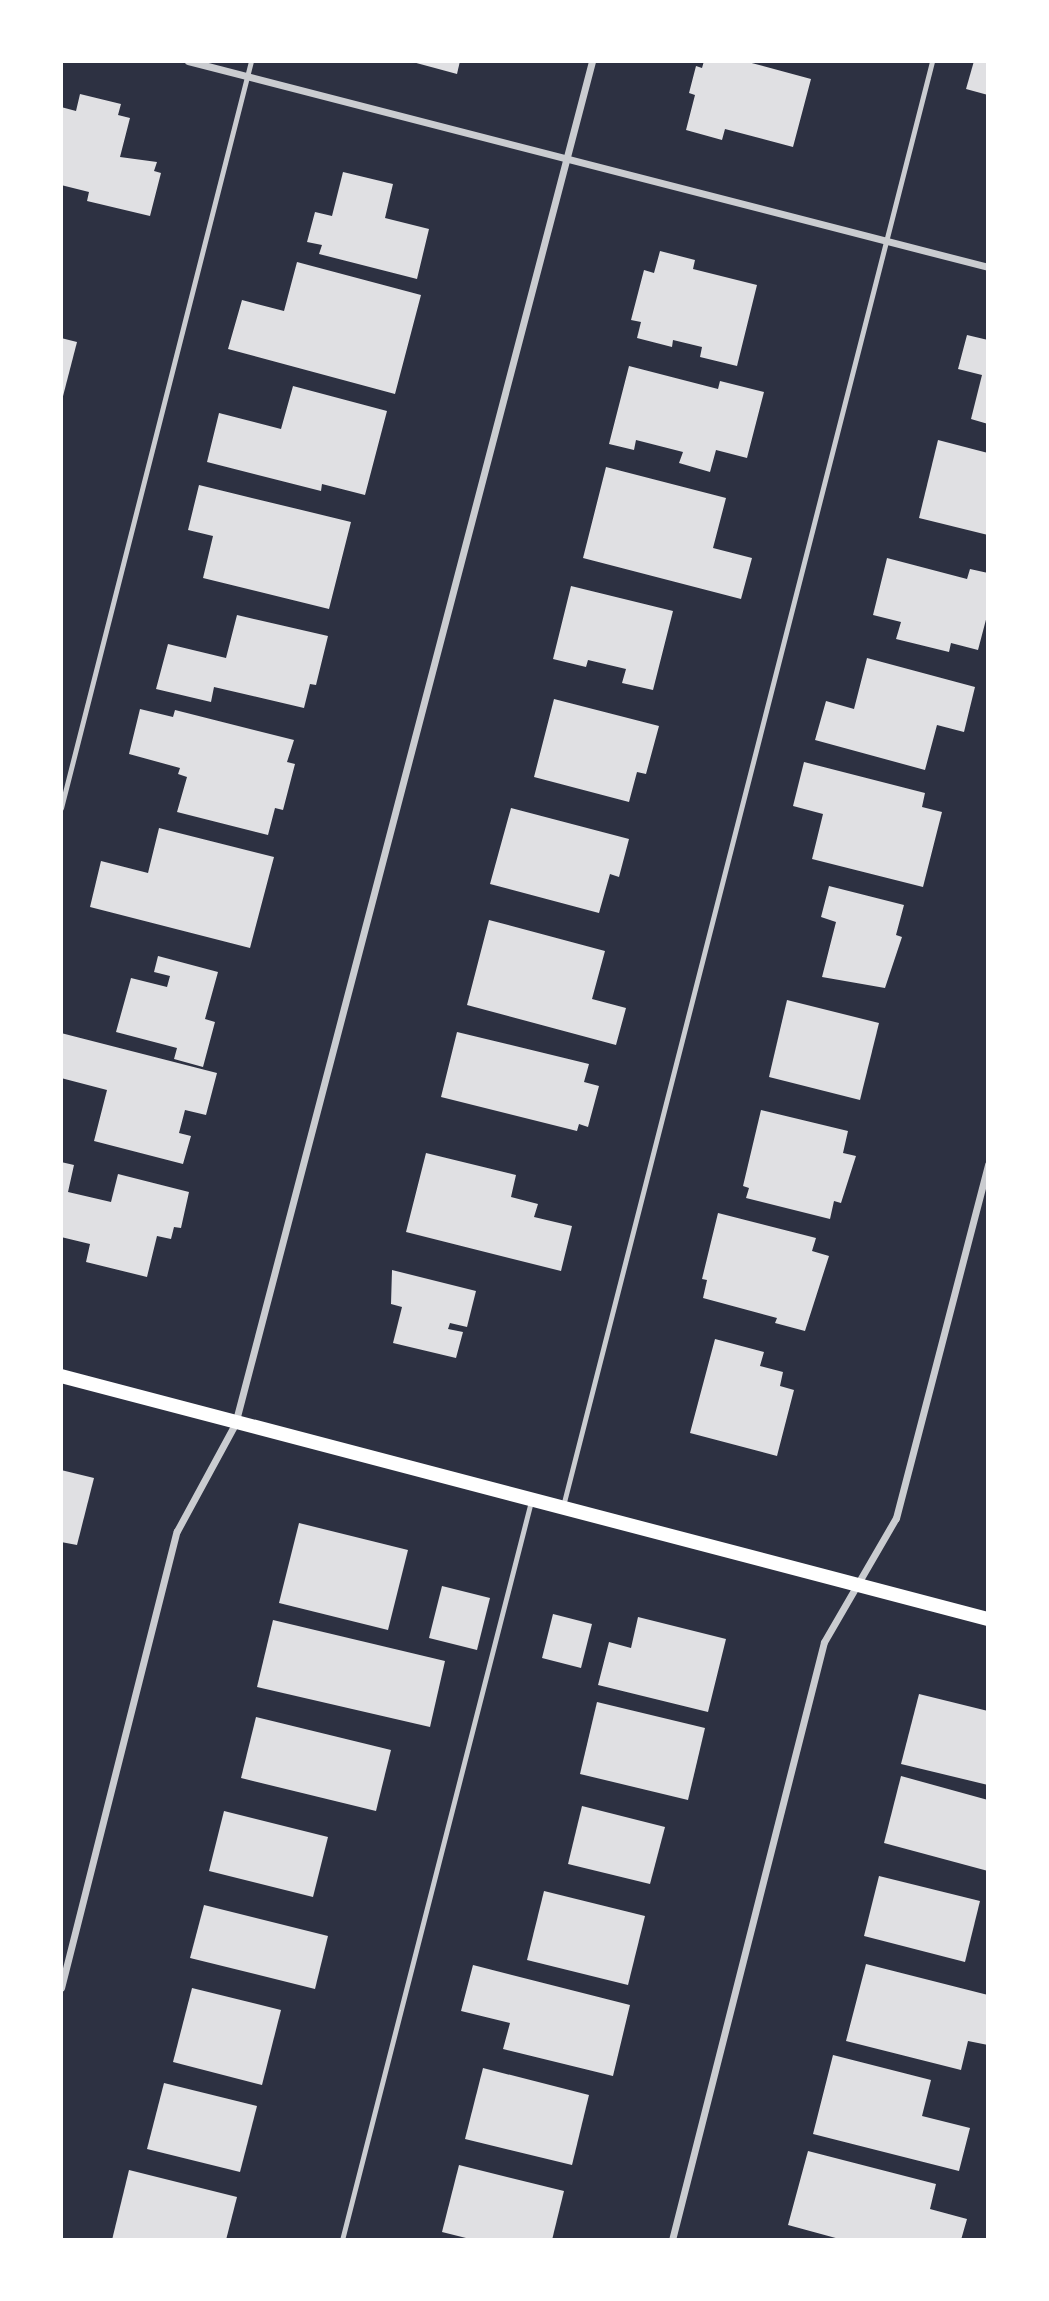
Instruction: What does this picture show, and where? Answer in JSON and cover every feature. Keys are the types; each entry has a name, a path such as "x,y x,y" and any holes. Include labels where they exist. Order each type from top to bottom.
{"main road":[{"path":"61,1376 235,1424 988,1619"}],"street":[{"path":"188,61 988,267"},
{"path":"61,1988 177,1531 235,1424 592,61"},
{"path":"672,2240 824,1642 896,1518 988,1164"}],"lane":[{"path":"61,808 251,61"},
{"path":"563,1509 932,61"},
{"path":"342,2240 531,1501"}],"building":[{"path":"409,61 460,61 457,74"},
{"path":"704,61 744,61 811,79 793,147 725,129 722,140 686,130 695,95 689,93 696,66 702,68"},
{"path":"974,61 988,61 988,95 966,89"},
{"path":"80,94 121,104 118,115 130,118 120,157 157,162 154,171 161,173 150,216 87,201 89,192 61,185 61,107 76,111"},
{"path":"343,172 393,184 385,218 429,229 417,279 319,254 322,245 307,242 315,212 332,216"},
{"path":"660,251 695,260 693,269 757,285 737,366 700,357 702,347 673,340 672,347 637,338 641,322 631,320 644,270 654,273"},
{"path":"297,262 421,295 395,394 228,349 242,300 284,311"},
{"path":"967,335 988,340 988,424 971,419 982,375 958,369"},
{"path":"61,338 77,342 62,400 61,400"},
{"path":"629,366 718,389 720,381 764,392 747,458 716,450 710,472 679,463 683,452 636,440 634,450 609,444"},
{"path":"293,386 387,411 365,495 322,484 321,491 207,462 219,413 281,429"},
{"path":"938,440 988,453 988,535 919,518"},
{"path":"606,467 726,498 713,548 752,558 741,599 583,558"},
{"path":"199,485 351,522 329,609 203,578 213,536 188,530"},
{"path":"887,558 967,579 970,569 988,573 988,612 978,650 951,643 949,652 896,639 901,622 873,615"},
{"path":"571,586 673,611 653,690 622,683 626,669 588,660 586,667 553,659"},
{"path":"237,615 328,636 316,685 310,684 304,708 214,687 211,702 156,689 168,644 226,658"},
{"path":"867,658 975,687 964,732 937,725 925,770 815,740 826,701 854,709"},
{"path":"554,699 659,726 646,774 637,772 629,802 534,777"},
{"path":"140,709 173,717 175,710 294,740 287,762 295,764 283,810 275,808 268,835 177,812 187,777 178,774 180,768 129,754"},
{"path":"804,762 925,793 922,807 942,812 923,887 812,859 823,814 793,806"},
{"path":"511,808 629,839 619,877 610,874 599,913 490,884"},
{"path":"159,828 274,857 250,948 90,907 101,861 148,873"},
{"path":"829,886 904,905 896,935 902,937 885,988 822,977 836,922 821,917"},
{"path":"489,920 605,951 592,999 626,1008 616,1045 467,1005"},
{"path":"158,956 218,972 205,1019 215,1022 203,1067 174,1059 177,1048 116,1032 131,978 167,987 170,976 154,972"},
{"path":"787,1000 879,1023 860,1100 769,1077"},
{"path":"457,1032 589,1064 584,1082 599,1086 588,1127 579,1124 577,1131 441,1097"},
{"path":"61,1033 217,1073 206,1115 185,1110 179,1133 191,1136 183,1164 94,1141 107,1090 61,1078"},
{"path":"761,1110 848,1131 843,1153 856,1156 841,1203 834,1201 830,1219 746,1198 749,1188 743,1186"},
{"path":"426,1153 516,1175 511,1197 538,1204 534,1217 572,1226 561,1271 406,1232"},
{"path":"61,1162 74,1165 68,1192 111,1202 118,1174 189,1192 181,1228 174,1227 171,1239 157,1236 147,1277 86,1262 90,1244 61,1237"},
{"path":"718,1213 816,1238 812,1251 829,1256 805,1331 775,1323 777,1318 703,1298 707,1280 702,1279"},
{"path":"392,1270 476,1291 467,1327 450,1323 448,1329 463,1332 456,1358 393,1343 402,1307 391,1304"},
{"path":"715,1339 764,1352 760,1366 783,1372 780,1386 794,1390 777,1456 690,1433"},
{"path":"61,1470 94,1478 77,1545 61,1542"},
{"path":"299,1523 408,1550 388,1630 279,1603"},
{"path":"442,1586 490,1598 477,1650 429,1638"},
{"path":"553,1614 592,1624 581,1668 542,1658"},
{"path":"638,1617 726,1639 708,1712 598,1685 609,1642 631,1648"},
{"path":"273,1620 445,1661 430,1727 257,1687"},
{"path":"919,1694 988,1711 988,1785 901,1764"},
{"path":"597,1702 705,1728 688,1800 580,1774"},
{"path":"256,1717 391,1750 376,1811 241,1778"},
{"path":"901,1776 988,1800 988,1871 884,1843"},
{"path":"582,1806 665,1827 650,1884 568,1864"},
{"path":"224,1811 328,1837 313,1897 209,1871"},
{"path":"879,1876 980,1901 965,1962 864,1936"},
{"path":"544,1891 645,1916 628,1985 527,1960"},
{"path":"204,1905 328,1936 315,1989 190,1958"},
{"path":"866,1964 988,1995 988,2045 968,2041 961,2070 846,2041"},
{"path":"473,1965 630,2005 613,2076 503,2049 510,2023 461,2011"},
{"path":"192,1988 281,2010 262,2085 173,2062"},
{"path":"833,2055 931,2080 922,2116 970,2128 959,2171 813,2134"},
{"path":"483,2068 589,2095 572,2165 465,2139"},
{"path":"164,2083 257,2106 240,2172 147,2149"},
{"path":"808,2151 936,2184 930,2209 967,2219 961,2240 843,2240 788,2225"},
{"path":"459,2165 564,2191 552,2240 474,2240 442,2232"},
{"path":"129,2170 237,2197 226,2240 112,2240"}]}
